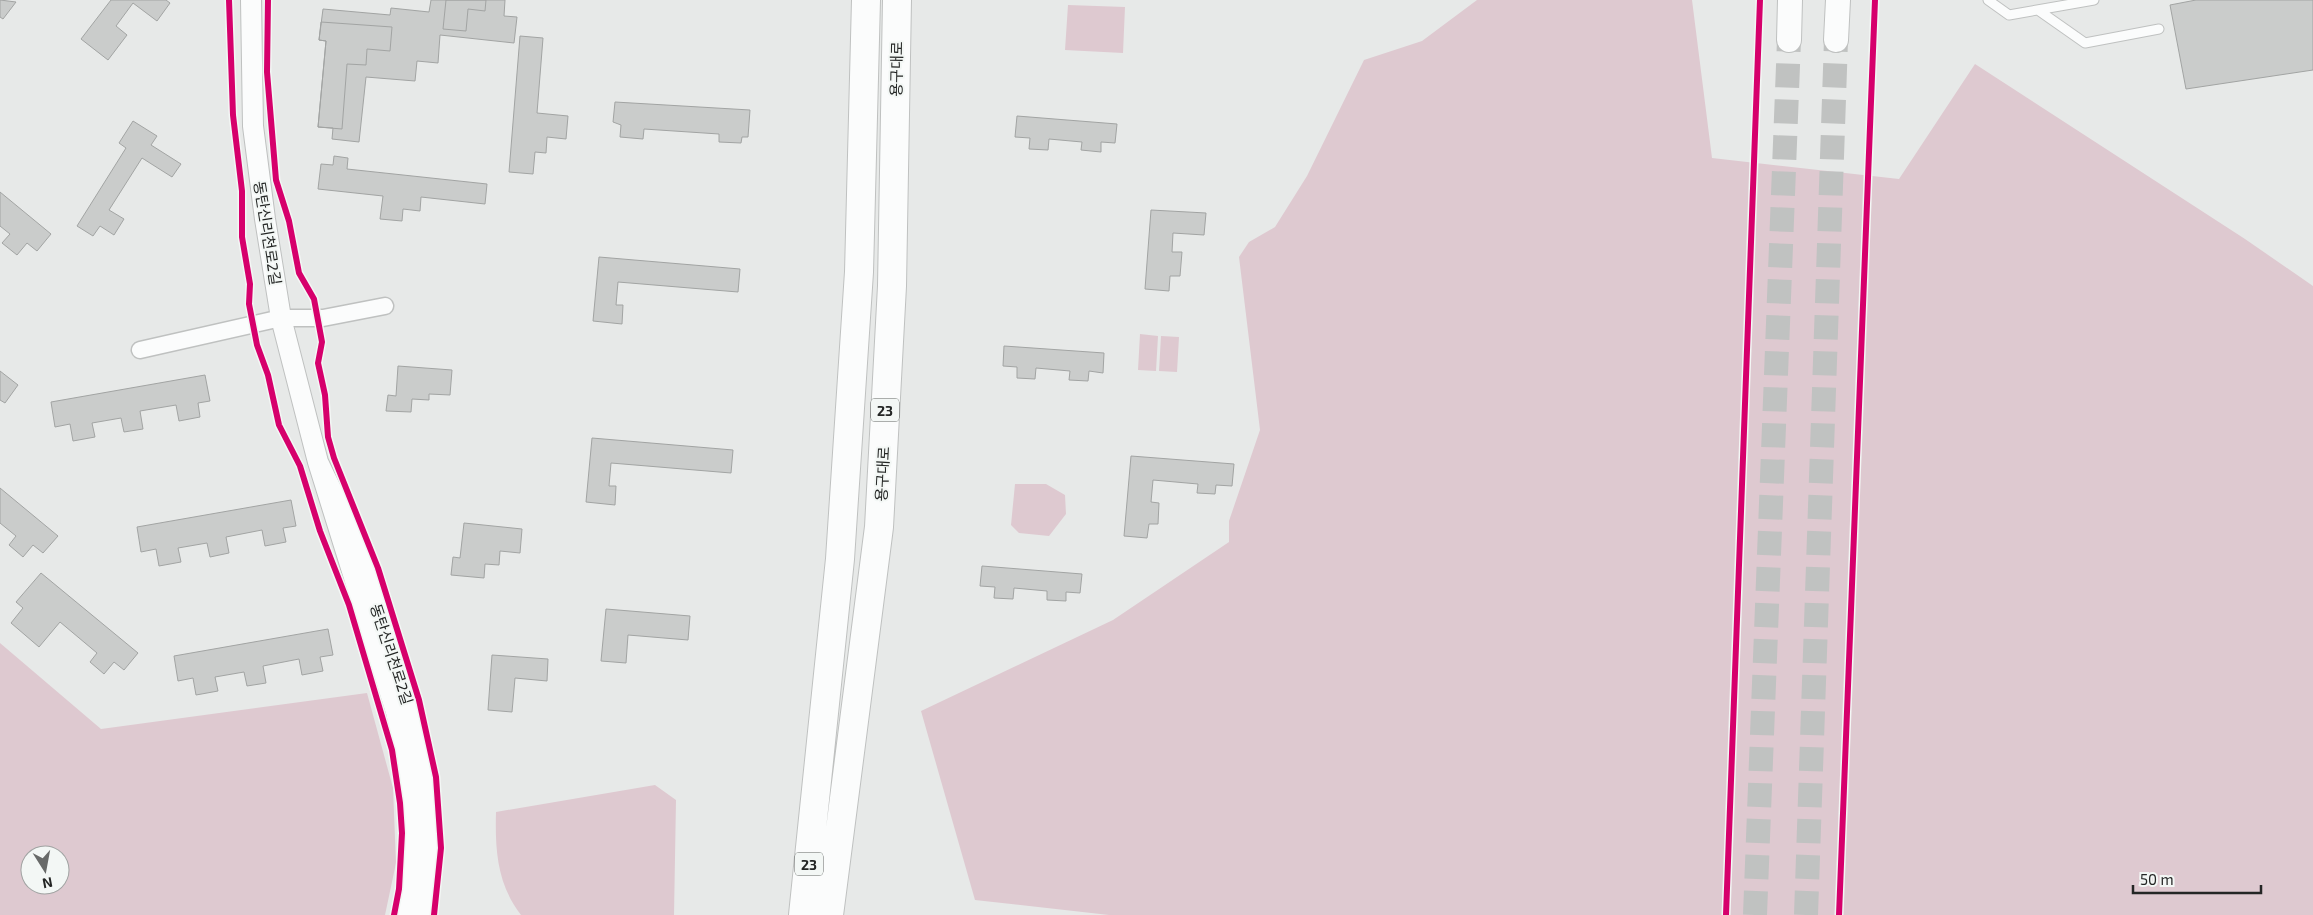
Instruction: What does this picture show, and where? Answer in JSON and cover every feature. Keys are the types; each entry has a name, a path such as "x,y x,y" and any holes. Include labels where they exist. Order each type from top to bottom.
{"highway":[{"name":"용구대로","path":"829,915 828,814 840,560 859,272 866,0"},
{"name":"용구대로","path":"803,915 828,814 879,527 892,286 897,0"}],"main road":[{"path":"1788,40 1790,0"},
{"path":"1836,40 1838,0"}],"street":[{"name":"동탄신리천로2길","path":"251,0 253,126 282,318 318,462 396,712 406,754 411,784 414,851 406,915"},
{"path":"140,350 282,318 322,318 385,306"},
{"name":"동탄신리천로2길","path":"318,462 356,544 410,707 420,749 427,782 430,825 430,851 421,915"}],"lane":[{"path":"1988,0 2009,14 2094,0"},
{"path":"2038,10 2085,43 2158,29"}],"shaded area":[{"path":"1477,0 1692,0 1712,158 1899,179 1975,64 2245,239 2313,286 2313,915 1109,915 975,900 921,711 1113,620 1229,542 1229,521 1260,430 1239,257 1249,242 1275,227 1307,176 1364,60 1422,41"},
{"path":"1068,5 1125,7 1123,53 1065,50"},
{"path":"1140,334 1158,336 1156,371 1138,370"},
{"path":"1161,336 1179,337 1177,372 1159,371"},
{"path":"1015,484 1046,484 1065,495 1066,514 1049,536 1019,533 1011,525"},
{"path":"0,643 101,729 367,693 393,788 396,863 385,915 0,915"},
{"path":"655,785 676,800 674,915 521,915 502,879 497,853 496,812"}],"building":[{"path":"0,0 16,2 3,19 0,17"},
{"path":"111,0 166,0 170,3 157,21 133,3 116,26 127,35 108,60 81,39"},
{"path":"431,0 505,0 504,16 517,17 514,43 440,35 438,63 417,61 415,81 366,77 359,142 332,139 333,128 318,127 326,41 319,40 323,9 390,15 391,8 429,12"},
{"path":"446,0 486,0 485,11 468,9 466,31 443,29"},
{"path":"2196,0 2313,0 2313,70 2186,89 2170,5"},
{"path":"321,22 392,27 390,51 367,49 366,65 347,64 342,129 318,127 326,41 319,40"},
{"path":"520,36 543,38 537,113 568,116 566,139 547,137 546,153 535,152 533,174 509,172"},
{"path":"615,102 750,110 748,137 742,137 741,143 719,142 719,134 644,129 643,139 620,137 621,125 613,122"},
{"path":"1017,116 1117,124 1115,143 1101,142 1101,152 1081,150 1082,142 1049,139 1048,150 1029,149 1030,138 1015,137"},
{"path":"133,121 157,136 151,145 181,164 172,177 142,158 109,210 124,219 114,235 100,226 93,236 77,226 126,148 119,143"},
{"path":"334,156 348,158 347,169 487,184 485,204 421,197 420,211 403,209 402,221 380,219 383,196 318,189 321,164 333,165"},
{"path":"0,192 51,234 37,251 27,243 17,255 2,243 10,234 0,226"},
{"path":"1151,210 1206,213 1204,235 1173,233 1172,252 1182,252 1180,276 1170,276 1169,291 1145,289"},
{"path":"599,257 740,269 738,292 618,282 616,305 623,305 622,324 593,321"},
{"path":"1004,346 1104,353 1103,373 1089,371 1088,381 1069,380 1070,371 1036,368 1035,379 1017,378 1017,367 1003,366"},
{"path":"398,366 452,370 450,395 429,394 429,400 412,399 411,412 386,411 388,395 396,396"},
{"path":"0,371 18,385 5,403 0,400"},
{"path":"205,375 210,401 198,403 200,417 179,421 176,405 140,411 143,429 124,432 121,418 92,423 95,437 73,441 70,424 55,427 51,402"},
{"path":"592,438 733,450 731,473 611,463 609,486 616,486 615,505 586,502"},
{"path":"1131,456 1234,464 1232,486 1216,485 1215,494 1197,493 1198,484 1153,480 1151,502 1159,503 1158,524 1149,524 1147,538 1124,536"},
{"path":"0,488 58,536 43,553 33,545 23,557 9,545 16,536 0,523"},
{"path":"291,500 296,526 283,528 286,542 265,546 262,530 226,537 229,553 210,557 207,543 178,548 181,562 159,566 156,549 141,552 137,527"},
{"path":"464,523 522,529 520,553 500,551 499,565 485,564 484,578 451,575 453,557 460,558"},
{"path":"982,566 1082,574 1080,593 1066,592 1066,601 1047,600 1047,591 1014,588 1013,599 994,598 995,587 980,586"},
{"path":"41,573 138,653 124,670 114,662 104,674 90,662 97,653 60,622 39,647 11,623 23,608 16,602"},
{"path":"606,609 690,616 688,640 628,635 626,663 601,661"},
{"path":"328,629 333,655 320,657 323,671 302,675 299,659 263,666 266,683 247,686 244,672 215,677 218,691 196,695 193,678 178,681 174,656"},
{"path":"492,655 548,659 547,681 515,678 512,712 488,710"}],"tunnel":[{"path":"1755,915 1789,40"},
{"path":"1806,915 1836,40"}],"cycle path":[{"path":"229,0 233,115 242,191 242,237 250,284 249,304 257,345 268,375 279,425 300,466 320,531 349,605 392,750 400,803 402,833 399,889 394,915"},
{"path":"268,0 267,72 276,180 289,221 299,273 314,299 322,342 318,363 325,395 328,437 334,458 378,568 419,700 436,777 441,848 434,915"},
{"path":"1726,915 1760,0"},
{"path":"1839,915 1875,0"}]}
